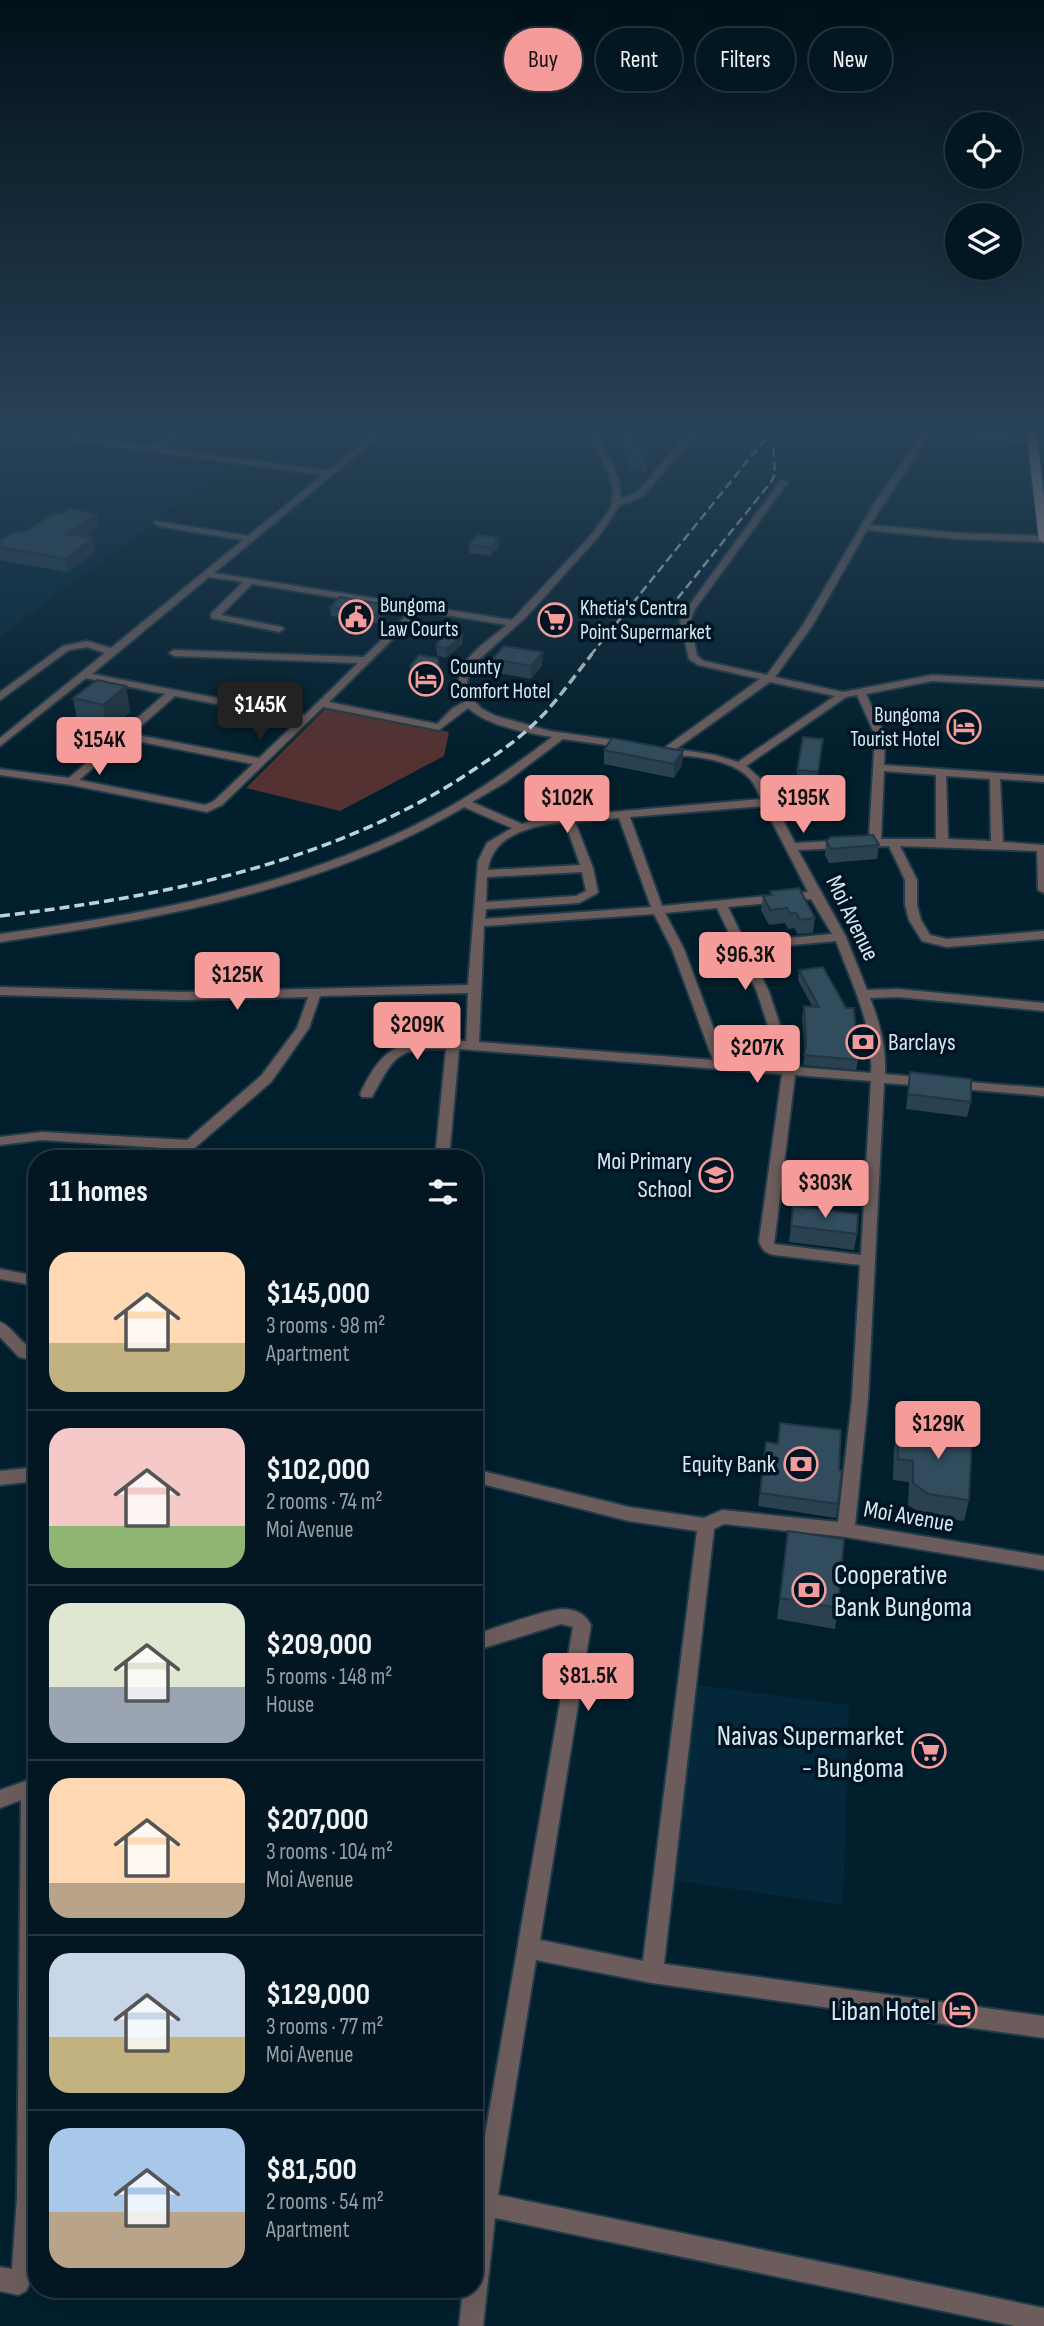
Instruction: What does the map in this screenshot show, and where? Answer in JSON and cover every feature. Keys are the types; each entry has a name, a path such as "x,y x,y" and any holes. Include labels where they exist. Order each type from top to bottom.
{"street":[{"path":"235,537 249,539"},
{"path":"0,743 252,537"},
{"path":"593,537 514,623 468,664 463,674 463,682 469,704 478,712 506,723 740,766 843,695 932,678 1044,684"},
{"path":"743,537 696,600 685,621 692,657 695,661 843,695"},
{"path":"653,749 770,677 807,626 861,537"},
{"path":"974,537 1044,539"},
{"path":"207,574 514,623"},
{"path":"250,581 214,616 279,629"},
{"path":"0,772 71,782 207,809 218,803 419,608"},
{"path":"0,697 66,648 87,645 113,653"},
{"path":"174,653 368,660"},
{"path":"85,675 171,694 307,718"},
{"path":"860,691 880,735 875,841"},
{"path":"71,782 171,694"},
{"path":"321,705 439,727 457,710 469,704"},
{"path":"0,938 121,921 255,890 369,851 463,802 536,757 563,734"},
{"path":"124,735 261,762"},
{"name":"Moi Avenue","path":"740,766 757,780 815,895 840,937 876,1035 878,1078 860,1399 846,1530 1044,1563"},
{"path":"879,768 1044,779"},
{"path":"941,773 942,841"},
{"path":"995,777 997,844"},
{"path":"463,802 521,828"},
{"path":"472,1045 473,989 484,858 491,846 521,828 543,821 769,802"},
{"path":"623,814 658,910 678,949 721,1065"},
{"path":"480,906 579,900 592,892 587,868 569,819"},
{"path":"791,847 875,841 942,841 1043,848 1044,890"},
{"path":"892,841 911,880 911,905 915,920 926,938 947,943 1044,935"},
{"path":"483,874 587,868"},
{"path":"478,923 815,895"},
{"path":"721,904 769,1007 789,1071 766,1241 768,1247 774,1250 868,1261"},
{"path":"742,946 840,937"},
{"path":"0,991 181,996 473,989"},
{"path":"862,995 898,993 1044,1007"},
{"path":"183,1150 266,1079 303,1028 316,994"},
{"path":"367,1094 376,1070 399,1049 418,1045 472,1045 1044,1092"},
{"path":"443,1150 453,1046"},
{"path":"0,1141 42,1136 188,1145"},
{"path":"0,1274 28,1279"},
{"path":"0,1328 28,1354"},
{"path":"0,1478 28,1475"},
{"path":"483,1477 629,1514 706,1525 722,1517 846,1530"},
{"path":"652,1973 706,1525"},
{"path":"483,1640 561,1616 575,1618 582,1625 483,2221"},
{"path":"0,1799 28,1789"},
{"path":"529,1948 652,1973 1044,2027"},
{"path":"0,2279 18,2283 24,2270 28,2139"},
{"path":"485,2204 1044,2320"},
{"path":"471,2326 474,2298"}],"shaded area":[{"path":"0,537 137,537 0,636"},
{"path":"326,708 449,732 444,756 340,811 246,788"},
{"path":"689,1684 849,1705 843,1905 670,1880"}],"building":[{"path":"8,537 93,538 65,559 0,547 0,541"},
{"path":"476,537 498,538 490,548 469,544"},
{"path":"340,597 386,605 376,615 330,607"},
{"path":"444,632 463,635 446,649 436,646"},
{"path":"504,646 543,652 531,666 493,659"},
{"path":"419,655 438,658 439,671 410,666"},
{"path":"97,680 126,686 103,705 73,698"},
{"path":"803,737 823,739 818,772 797,770"},
{"path":"612,738 683,751 674,764 604,750"},
{"path":"873,835 879,845 831,849 826,841 831,837"},
{"path":"799,888 815,918 800,920 796,913 790,914 787,908 770,910 763,896 772,895 770,891"},
{"path":"823,967 846,1008 854,1008 858,1060 804,1055 804,1006 819,1007 799,970"},
{"path":"910,1072 971,1079 971,1102 908,1094"},
{"path":"793,1206 858,1214 857,1234 791,1226"},
{"path":"780,1423 841,1430 839,1470 842,1470 838,1504 760,1493 766,1442 778,1444"},
{"path":"898,1427 972,1436 969,1500 928,1494 913,1483 913,1461 898,1459"},
{"name":"Cooperative Bank Bungoma","path":"788,1531 844,1539 838,1608 780,1598"}],"railway":[{"path":"590,656 686,537"},
{"path":"669,609 727,537"},
{"path":"0,916 119,899 178,887 294,856 351,835 405,810 458,780 502,750 542,716 592,654"}],"place":[{"name":"Bungoma Law Courts","path":"356,617"},
{"name":"Khetia's Centra Point Supermarket","path":"555,620"},
{"name":"County Comfort Hotel","path":"426,679"},
{"name":"Bungoma Tourist Hotel","path":"964,727"},
{"name":"Barclays","path":"863,1042"},
{"name":"Moi Primary School","path":"716,1175"},
{"name":"Equity Bank","path":"801,1464"},
{"name":"Cooperative Bank Bungoma","path":"809,1590"},
{"name":"Naivas Supermarket - Bungoma","path":"929,1751"},
{"name":"Liban Hotel","path":"960,2010"}]}
